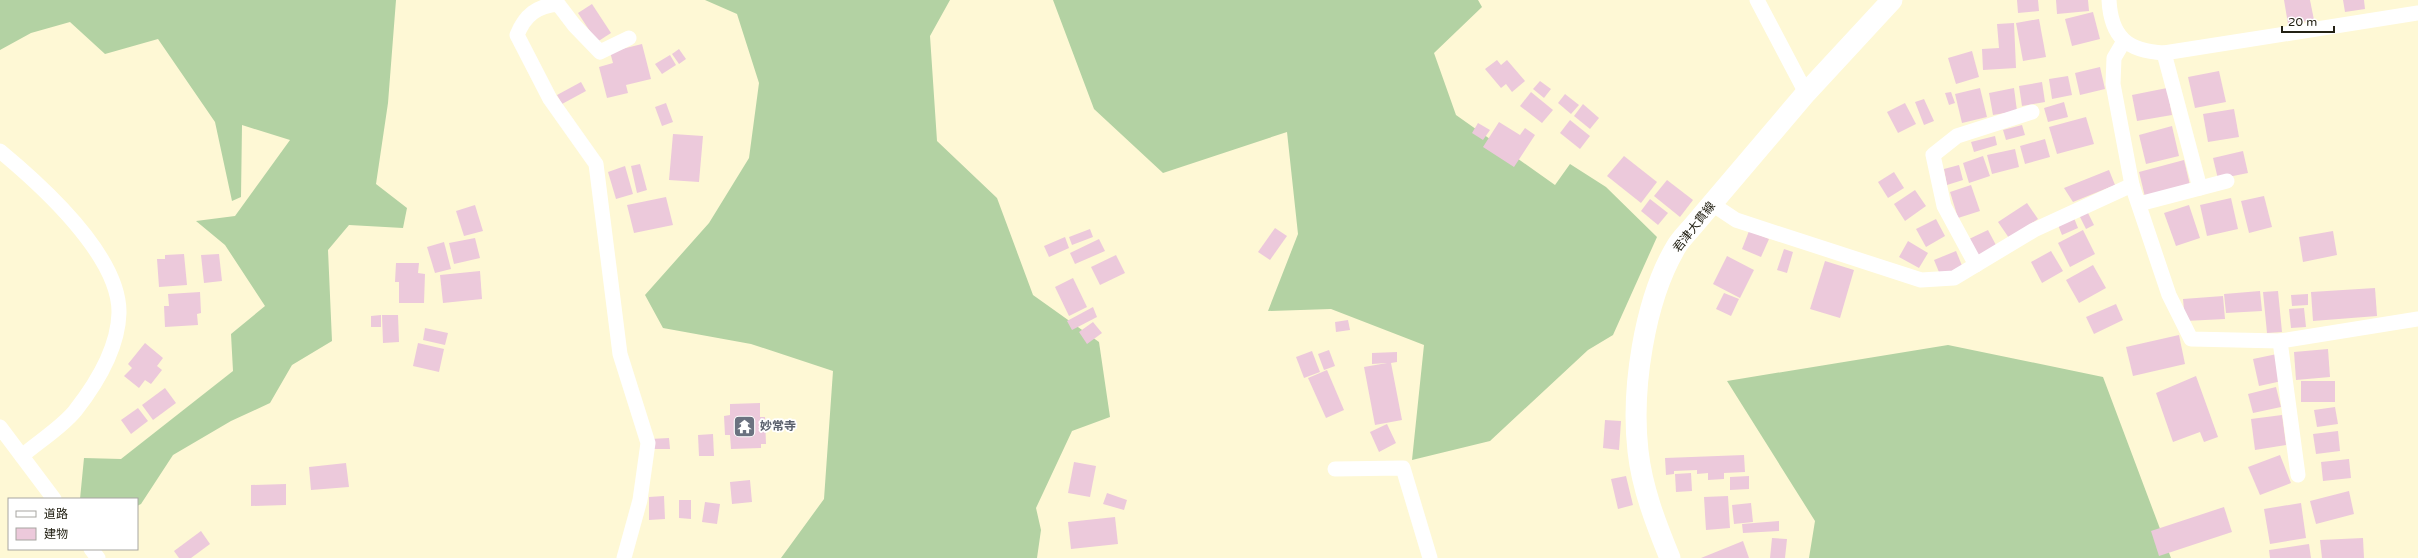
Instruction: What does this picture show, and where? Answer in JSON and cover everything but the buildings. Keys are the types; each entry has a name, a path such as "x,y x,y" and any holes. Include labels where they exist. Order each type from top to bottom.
{"main road":[{"name":"君津大貫線","path":"1670,558 1653,515 1638,451 1636,408 1639,368 1645,333 1668,264 1676,247 1806,93 1892,0"}],"street":[{"path":"1757,0 1806,93"},
{"path":"2109,0 2110,20 2124,41 2144,52 2164,53 2418,13"},
{"path":"624,558 640,500 648,443 620,354 596,164 550,99 517,34 527,16 543,5 558,4 574,25 600,52 629,38"},
{"path":"2124,41 2114,58 2113,84 2132,185 2168,295 2191,340 2280,341 2418,319"},
{"path":"2164,53 2200,188"},
{"path":"1976,265 1944,206 1933,155 1957,136 2032,112"},
{"path":"0,151 65,212 105,263 114,287 119,312 115,336 100,373 74,412 22,456"},
{"path":"2139,204 2227,182"},
{"path":"1712,204 1736,220 1921,280 1954,278 2034,230 2132,185"},
{"path":"2280,341 2298,475"},
{"path":"0,427 53,498"},
{"path":"1335,469 1403,468 1430,558"},
{"path":"92,550 98,558"}],"green space":[{"path":"0,0 396,0 388,103 376,184 407,208 403,228 349,225 328,250 332,341 292,365 270,403 231,421 173,455 141,504 138,506 138,498 80,498 84,458 121,459 233,371 231,334 265,306 225,245 196,221 235,216 290,140 242,125 241,197 232,201 215,122 158,39 105,54 70,22 31,33 0,50"},
{"path":"705,0 950,0 930,36 937,141 997,198 1033,295 1099,342 1110,417 1072,431 1036,508 1041,530 1037,558 781,558 824,499 833,371 751,344 663,328 645,295 709,223 749,158 759,83 737,14"},
{"path":"1053,0 1478,0 1482,7 1434,53 1456,115 1555,185 1570,164 1606,187 1657,237 1613,335 1588,350 1490,441 1412,460 1424,345 1331,309 1268,311 1298,234 1287,132 1163,173 1094,109"},
{"path":"1948,345 2103,377 2171,558 1809,558 1815,521 1727,381"}],"place":[{"name":"妙常寺","path":"745,426"}]}
